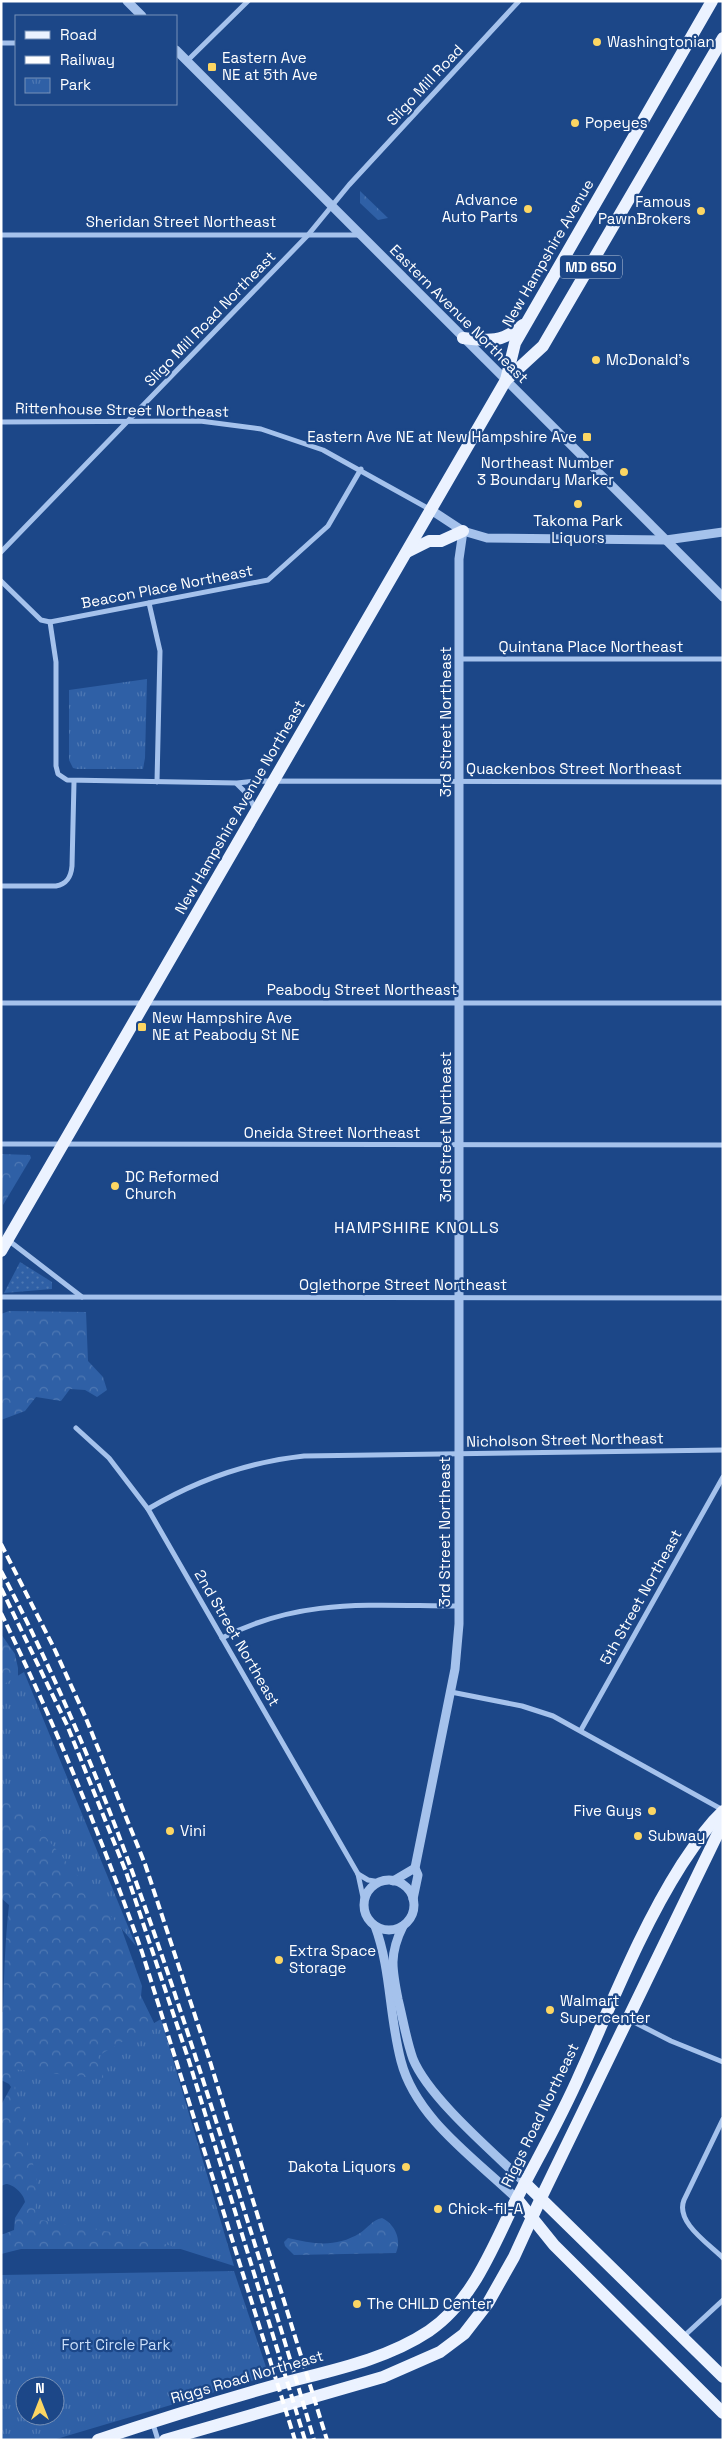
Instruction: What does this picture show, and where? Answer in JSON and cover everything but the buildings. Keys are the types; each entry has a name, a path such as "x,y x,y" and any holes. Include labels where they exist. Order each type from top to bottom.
{"main road":[{"name":"New Hampshire Avenue","path":"506,380 515,346 529,320 712,1"},
{"name":"MD 650","path":"506,380 543,346 723,38"},
{"path":"463,338 486,341 500,339 511,335 529,320"},
{"path":"515,346 531,357"},
{"name":"New Hampshire Avenue Northeast","path":"4,1245 256,811 275,782 506,380"},
{"path":"407,552 429,541 441,541 463,531"},
{"path":"164,2440 384,2377 440,2352 464,2334 488,2303 514,2258 541,2198 719,1831 723,1812"},
{"name":"Riggs Road Northeast","path":"98,2440 152,2422 354,2364 394,2350 438,2324 459,2304 488,2260 579,2076 627,1964 666,1889 708,1824 723,1812"},
{"path":"525,2183 723,2377"},
{"path":"517,2199 554,2245 723,2413"}],"street":[{"path":"128,1 141,15"},
{"path":"187,61 248,1"},
{"name":"Sligo Mill Road","path":"349,185 519,1"},
{"path":"1,43 15,44"},
{"name":"Eastern Avenue Northeast","path":"178,52 723,597"},
{"name":"Sligo Mill Road Northeast","path":"1,552 129,422 308,235 349,185"},
{"name":"Sheridan Street Northeast","path":"1,235 361,235"},
{"name":"Rittenhouse Street Northeast","path":"1,422 205,422 261,429 309,444 361,469 463,531 487,538 666,540 723,532"},
{"name":"Beacon Place Northeast","path":"50,622 268,580 328,526 361,469"},
{"name":"3rd Street Northeast","path":"413,1899 418,1874 415,1868 457,1655 459,1606 459,559 463,531"},
{"path":"1,581 41,620 50,622 56,662 56,766 61,777 74,782 72,866 68,879 63,884 56,886 1,886"},
{"path":"150,603 160,651 157,782"},
{"name":"Quintana Place Northeast","path":"460,659 723,659"},
{"name":"Quackenbos Street Northeast","path":"74,782 723,782"},
{"path":"237,783 248,795 256,811"},
{"name":"Peabody Street Northeast","path":"1,1003 723,1003"},
{"name":"Oneida Street Northeast","path":"1,1144 723,1145"},
{"path":"4,1245 82,1298"},
{"name":"Oglethorpe Street Northeast","path":"1,1297 723,1298"},
{"name":"2nd Street Northeast","path":"76,1428 109,1458 148,1509 358,1874 364,1902"},
{"name":"Nicholson Street Northeast","path":"148,1509 208,1478 244,1466 278,1459 317,1455 723,1450"},
{"name":"5th Street Northeast","path":"581,1730 723,1477"},
{"path":"222,1638 265,1619 315,1607 459,1606"},
{"path":"451,1692 522,1706 553,1716 581,1730 723,1812"},
{"path":"358,1874 368,1880 380,1882 393,1881 415,1868"},
{"path":"393,1881 405,1887 413,1899 412,1914 403,1926 395,1943 392,1958 402,2021 414,2060 439,2097 525,2183"},
{"path":"380,1882 369,1890 364,1902 366,1916 375,1926 383,1951 386,1981 401,2064 427,2111 451,2137 517,2199"},
{"path":"375,1926 389,1930 403,1926"},
{"path":"628,2019 671,2041 723,2062"},
{"path":"723,2119 684,2200 681,2211 686,2220 723,2258"},
{"path":"682,2337 723,2300"},
{"path":"152,2422 158,2440"}],"green space":[{"path":"360,191 388,218 378,220 360,203"},
{"path":"147,679 145,758 143,769 73,768 69,760 69,690"},
{"path":"1,1154 30,1155 31,1158 3,1205"},
{"path":"20,1262 52,1282 52,1289 4,1293"},
{"path":"9,1311 86,1312 88,1361 103,1377 107,1390 97,1397 85,1390 70,1389 61,1401 36,1397 25,1411 1,1420 1,1314"},
{"path":"1,1634 15,1654 18,1668 18,1689 31,1695 36,1703 40,1717 70,1785 142,1986 141,1996 158,2031 209,2249 21,2249 1,2254 1,2235 14,2230 15,2218 25,2202 23,2196 9,2184 1,2186 1,2105 11,2087 1,2080 1,2012 3,2012 9,1905 1,1898"},
{"path":"24,1672 136,1946 1,1783 1,1686"},
{"path":"161,2019 234,2266 146,2238 35,2219 37,2181 11,2069 104,2079 98,2056"},
{"path":"382,2218 391,2224 398,2238 396,2253 294,2255 285,2246 284,2242 288,2238 315,2243 342,2241 360,2233 373,2222"},
{"name":"Fort Circle Park","path":"234,2271 269,2376 53,2440 1,2440 1,2275"}],"railway":[{"path":"1,1544 54,1648 85,1716 145,1864 208,2055 327,2440"},
{"path":"1,1571 63,1700 118,1832 188,2034 314,2440"},
{"path":"1,1588 67,1725 126,1872 189,2061 305,2440"},
{"path":"1,1613 40,1696 76,1781 142,1952 295,2440"}],"place":[{"name":"Washingtonian","path":"597,42"},
{"name":"Eastern Ave NE at 5th Ave","path":"212,67"},
{"name":"Popeyes","path":"575,123"},
{"name":"Advance Auto Parts","path":"528,209"},
{"name":"Famous PawnBrokers","path":"701,211"},
{"name":"McDonald's","path":"596,360"},
{"name":"Eastern Ave NE at New Hampshire Ave","path":"587,437"},
{"name":"Northeast Number 3 Boundary Marker","path":"624,472"},
{"name":"Takoma Park Liquors","path":"578,504"},
{"name":"New Hampshire Ave NE at Peabody St NE","path":"142,1027"},
{"name":"DC Reformed Church","path":"115,1186"},
{"name":"Five Guys","path":"652,1811"},
{"name":"Vini","path":"170,1831"},
{"name":"Subway","path":"638,1836"},
{"name":"Extra Space Storage","path":"279,1960"},
{"name":"Walmart Supercenter","path":"550,2010"},
{"name":"Dakota Liquors","path":"406,2167"},
{"name":"Chick-fil-A","path":"438,2209"},
{"name":"The CHILD Center","path":"357,2304"}],"district":[{"name":"HAMPSHIRE KNOLLS","path":"417,1227"}]}
